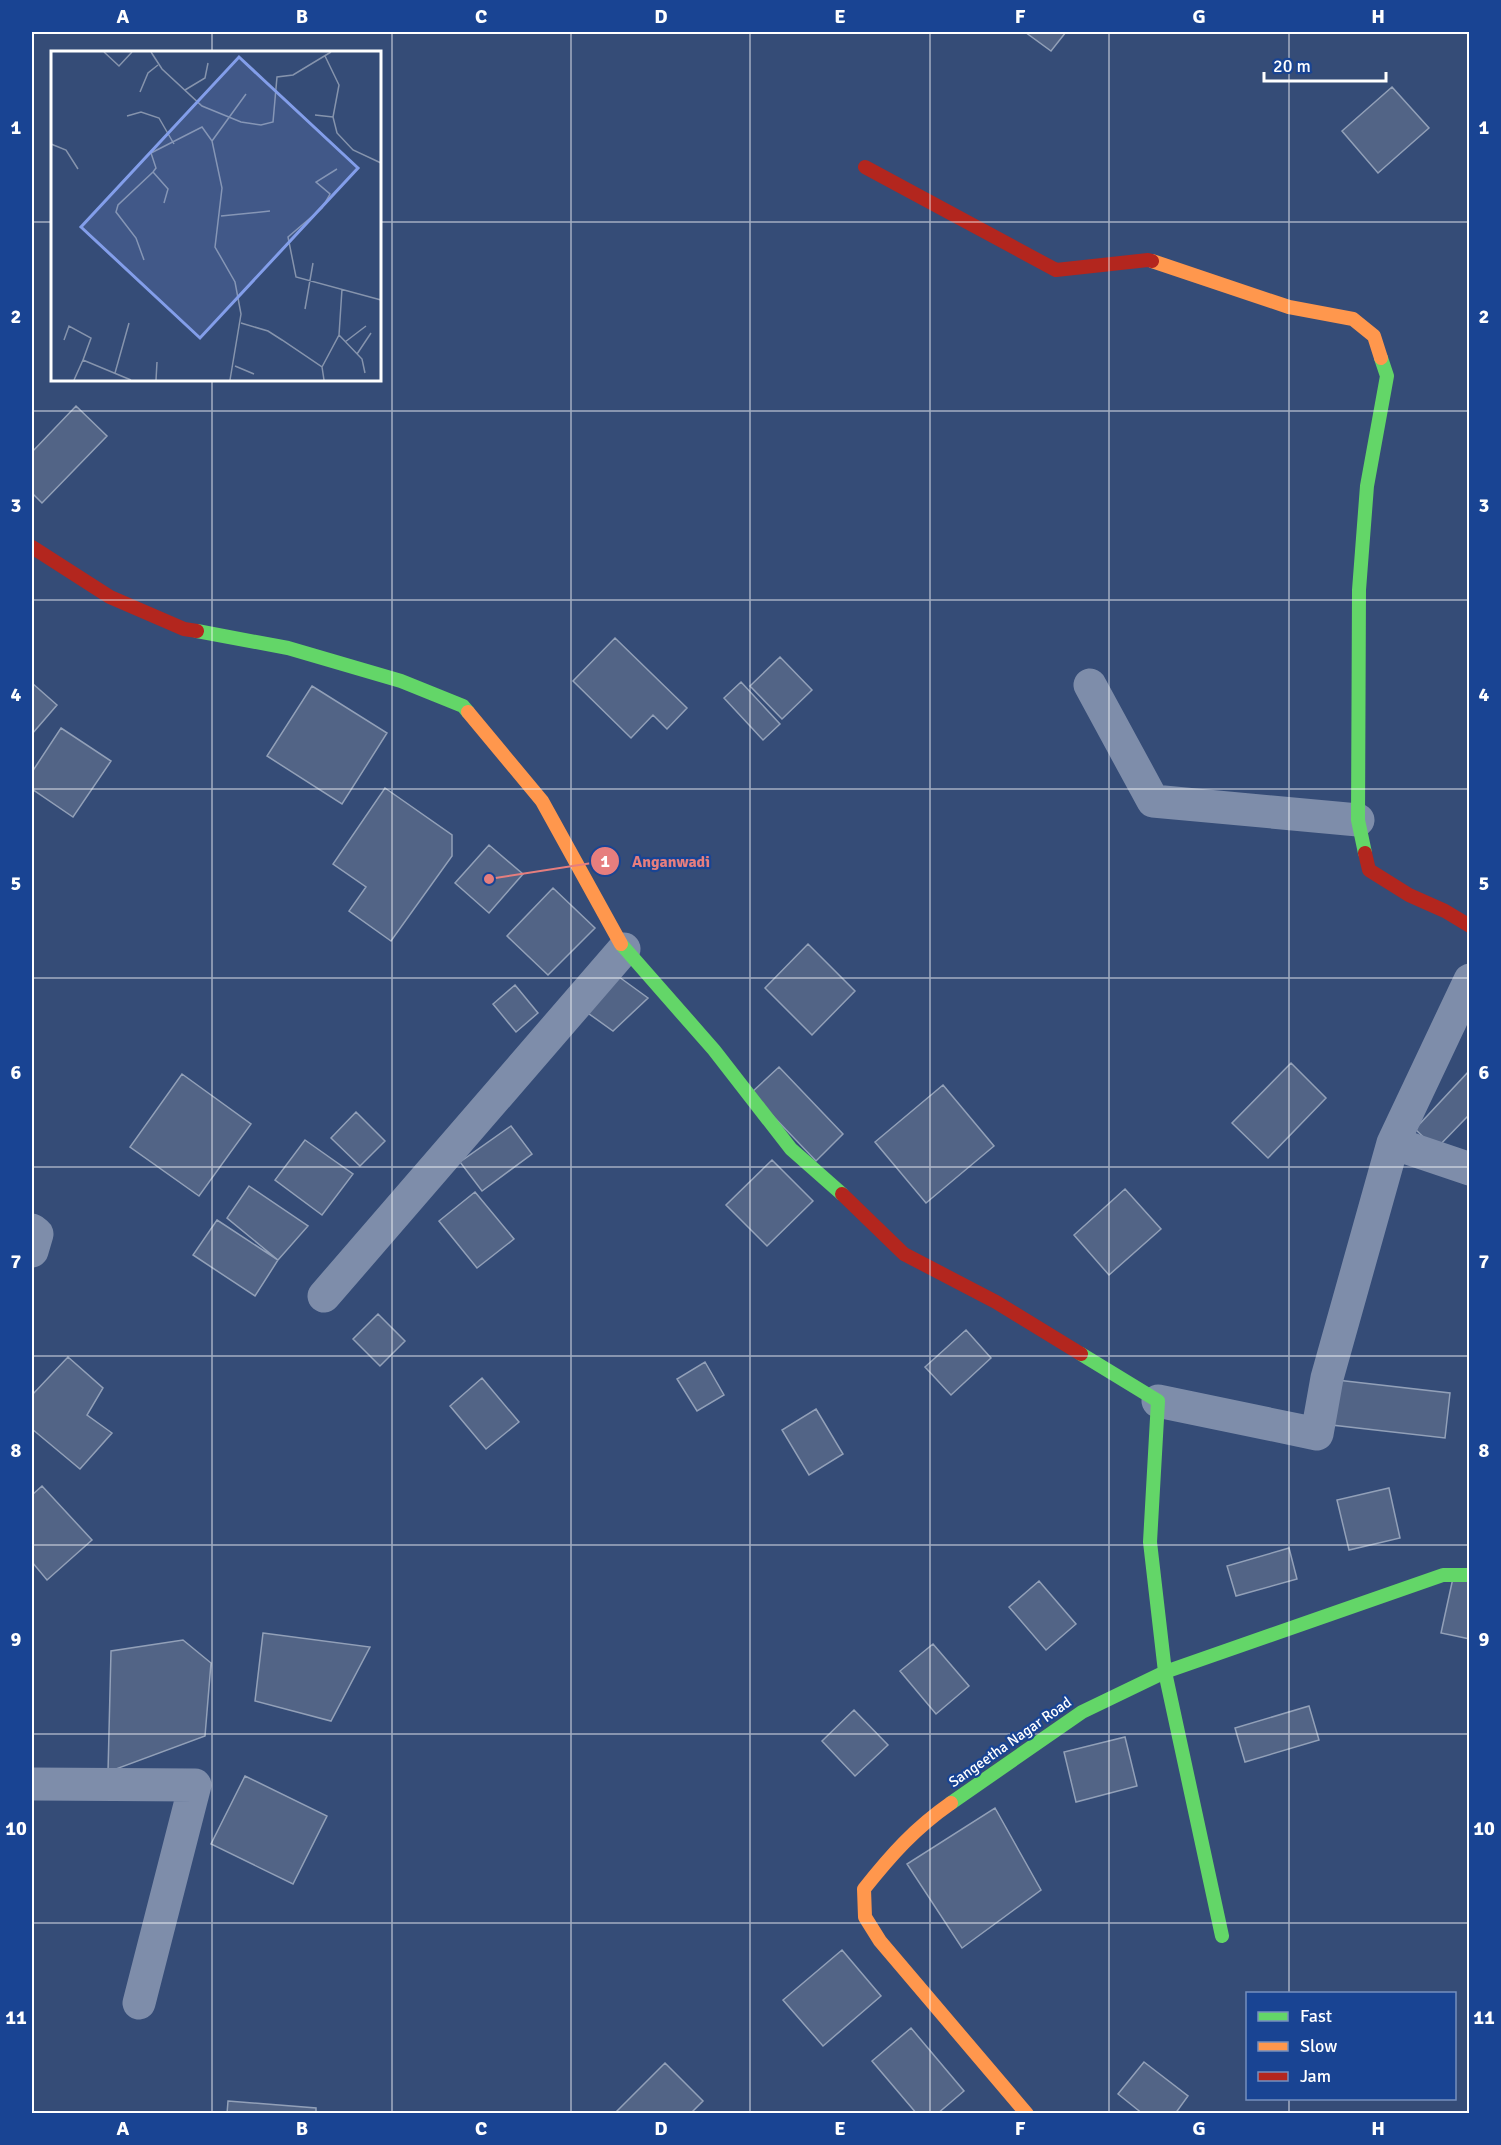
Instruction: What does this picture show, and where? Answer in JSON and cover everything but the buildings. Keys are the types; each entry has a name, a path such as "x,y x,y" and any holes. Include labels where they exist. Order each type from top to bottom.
{"street":[{"path":"865,167 1056,270 1148,260 1289,307 1353,319 1374,336 1387,376 1367,486 1359,590 1358,820 1369,870 1408,895 1445,911 1470,926"},
{"path":"32,547 110,597 184,629 288,648 401,681 463,706 542,801 624,949 714,1050 791,1149 862,1211 904,1254 996,1302 1158,1401 1317,1434 1327,1378 1393,1143 1470,980"},
{"path":"1090,685 1153,801 1358,820"},
{"path":"324,1296 624,949"},
{"path":"1393,1143 1470,1169"},
{"path":"32,1230 37,1234 32,1251"},
{"path":"1158,1401 1150,1542 1165,1672 1222,1936"},
{"name":"Sangeetha Nagar Road","path":"1027,2114 880,1941 865,1917 864,1889 893,1852 926,1820 1082,1712 1165,1672 1443,1575 1470,1575"},
{"path":"32,1784 195,1785 139,2002"}],"traffic: fast":[{"path":"1365,853 1358,820 1359,590 1367,486 1387,376 1381,358"},
{"path":"197,631 288,648 401,681 463,706 468,712"},
{"path":"621,944 714,1050 791,1149 842,1194"},
{"path":"1081,1354 1158,1401 1150,1542 1165,1672 1222,1936"},
{"path":"951,1803 1082,1712 1165,1672 1443,1575 1470,1575"}],"traffic: slow":[{"path":"1152,261 1289,307 1353,319 1374,336 1381,358"},
{"path":"468,712 542,801 621,944"},
{"path":"951,1803 904,1843 864,1889 865,1917 880,1941 1027,2114"}],"traffic: jam":[{"path":"865,167 1056,270 1152,261"},
{"path":"32,547 110,597 184,629 197,631"},
{"path":"1365,853 1369,870 1409,895 1445,911 1470,926"},
{"path":"842,1194 904,1254 996,1302 1081,1354"}],"place":[{"name":"Anganwadi","path":"489,879"}]}
